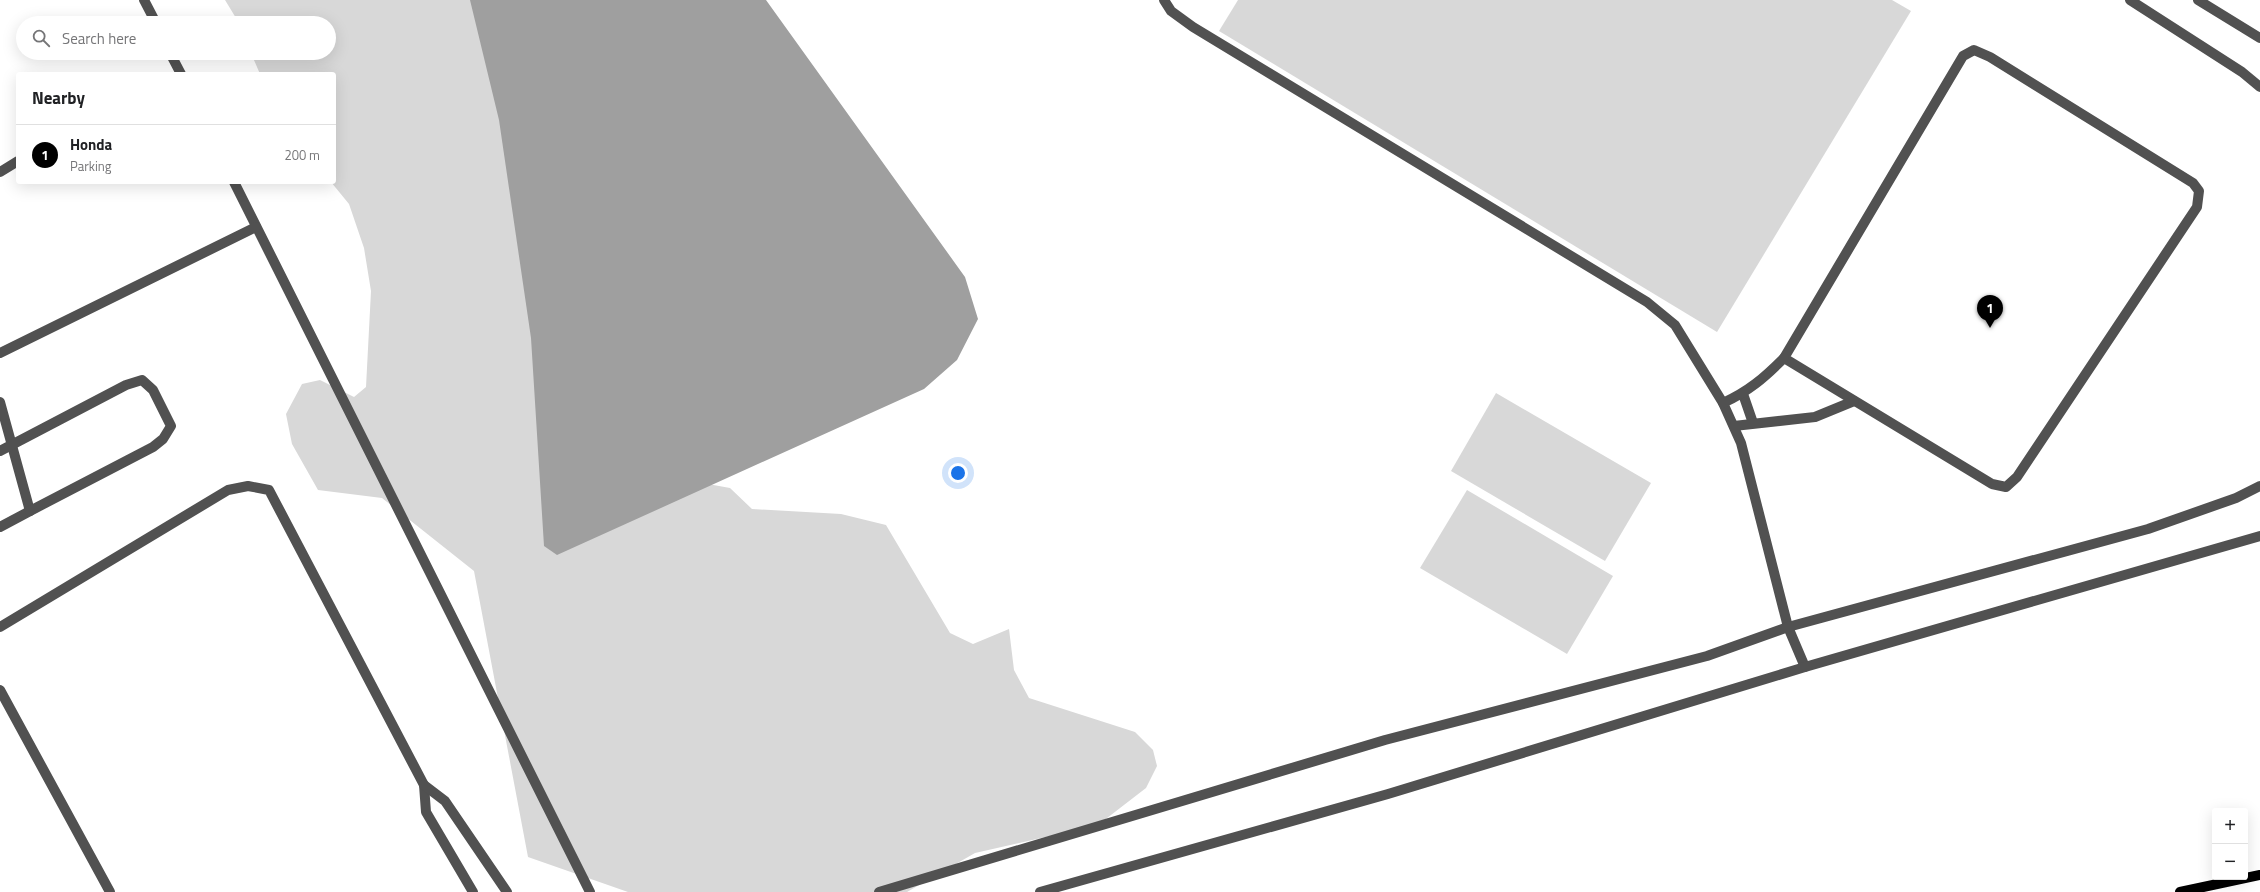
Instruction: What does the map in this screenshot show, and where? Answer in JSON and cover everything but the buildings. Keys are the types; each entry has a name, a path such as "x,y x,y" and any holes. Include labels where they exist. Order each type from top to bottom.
{"main road":[{"path":"2180,892 2260,875"}],"lane":[{"path":"144,0 152,16"},
{"path":"1164,0 1171,10 1193,27 1647,302 1675,325 1723,403 1741,443 1788,627 1805,667"},
{"path":"2130,0 2242,72 2260,87"},
{"path":"2198,0 2260,38"},
{"path":"1723,403 1743,394 1763,379 1784,358 1962,56 1974,50 1990,57 2193,183 2199,192 2197,207 2017,477 2006,487 1992,484 1784,358"},
{"path":"172,60 176,72"},
{"path":"0,172 16,163"},
{"path":"235,184 590,892"},
{"path":"0,353 256,227"},
{"path":"0,451 126,385 142,380 153,390 170,426 163,439 153,447 0,527"},
{"path":"1743,394 1753,423"},
{"path":"1734,426 1815,417 1854,401"},
{"path":"0,402 30,511"},
{"path":"0,627 228,490 248,486 269,490 424,784 445,801 507,892"},
{"path":"879,892 1385,740 1707,656 1788,627 2148,529 2236,498 2260,486"},
{"path":"1040,892 1388,794 1805,667 2260,536"},
{"path":"0,690 110,892"},
{"path":"424,784 426,812 473,892"}],"shaded area":[{"path":"225,0 487,0 664,476 730,488 752,509 841,514 886,525 950,633 973,644 1009,629 1014,670 1029,698 1135,732 1153,750 1157,766 1146,788 1098,825 975,853 907,892 628,892 528,857 474,571 382,498 318,490 292,444 286,414 302,384 320,380 354,397 366,387 371,291 364,248 349,204 333,184 336,184 336,72 259,72 254,60 336,60 336,16 235,16"},
{"path":"470,0 766,0 965,277 978,319 957,360 924,389 557,555 544,546 531,338 499,120"},
{"path":"1238,0 1892,0 1911,11 1717,332 1219,31"},
{"path":"1496,393 1651,483 1605,561 1451,471"},
{"path":"1467,490 1613,576 1567,654 1420,568"}],"place":[{"name":"Honda","path":"1990,328"}]}
